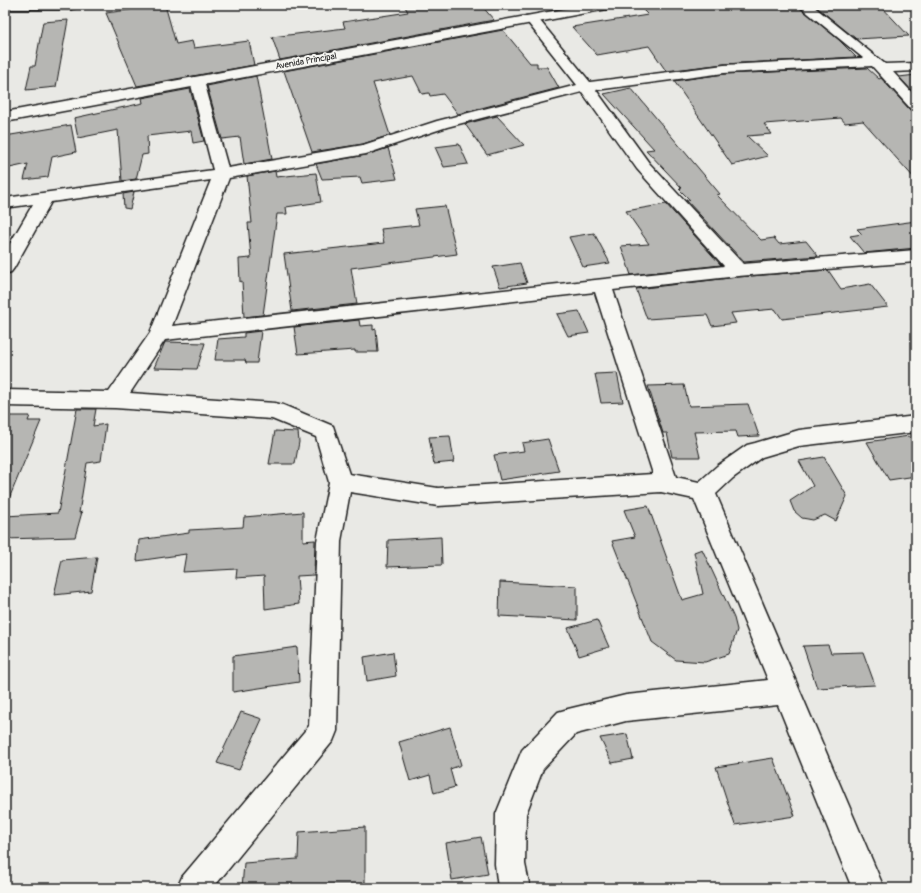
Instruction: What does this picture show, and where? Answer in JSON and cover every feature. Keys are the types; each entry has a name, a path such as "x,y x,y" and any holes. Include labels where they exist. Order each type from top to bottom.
{"street":[{"path":"5,5 71,5"},
{"name":"Avenida Principal","path":"5,117 607,5"},
{"path":"804,5 879,65 916,106"},
{"path":"531,19 586,87 643,166 738,270"},
{"path":"5,203 222,174 366,149 442,124 586,87 724,69 879,65 916,67"},
{"path":"115,400 159,334 222,174 197,81"},
{"path":"5,268 45,198"},
{"path":"159,334 738,270 916,256"},
{"path":"602,286 667,484"},
{"path":"5,398 115,400 275,411 325,432 340,482 329,541 323,731 193,888"},
{"path":"703,492 725,472 755,451 799,438 916,424"},
{"path":"340,482 438,497 661,483 703,492"},
{"path":"703,492 868,888"},
{"path":"514,888 510,864 511,814 532,760 568,722 626,708 786,691"}],"building":[{"path":"165,5 176,44 192,41 194,48 249,41 254,65 137,86 106,13"},
{"path":"404,5 481,5 494,20 280,60 272,37 345,28 343,22 408,12"},
{"path":"638,5 797,5 838,39 856,57 724,64 666,71 649,46 597,55 572,27 648,15"},
{"path":"814,5 880,5 909,36 856,39"},
{"path":"68,20 56,87 26,90 31,66 35,66 43,22"},
{"path":"503,30 530,63 537,63 537,67 547,67 559,88 458,114 443,94 430,96 429,93 422,94 413,76 373,83 390,135 363,144 312,152 284,71"},
{"path":"867,68 879,79 881,78 910,110 916,111 916,180 863,121 845,123 841,118 764,124 772,134 747,136 768,156 732,165 674,81 724,74"},
{"path":"916,75 916,95 899,77"},
{"path":"256,76 272,159 244,164 240,137 222,139 207,86"},
{"path":"631,88 720,194 717,195 761,240 774,238 779,244 806,241 818,256 744,262 686,200 690,200 679,189 682,188 646,150 654,149 604,94"},
{"path":"190,89 204,141 193,143 191,131 147,136 148,154 142,155 136,179 122,181 118,130 78,138 74,118 143,103 142,98"},
{"path":"497,116 524,145 487,155 465,124"},
{"path":"71,125 76,152 52,157 48,177 24,180 28,164 5,169 5,136"},
{"path":"459,144 468,164 444,167 435,147"},
{"path":"388,148 397,179 362,183 360,177 322,179 316,164 366,155"},
{"path":"275,171 276,177 316,173 321,202 286,207 287,214 277,214 263,315 244,317 239,259 251,258 248,223 252,223 247,176"},
{"path":"134,192 130,209 124,208 123,194"},
{"path":"666,204 721,265 631,275 621,246 649,244 626,211"},
{"path":"445,206 457,254 351,268 357,304 292,311 284,254 384,243 381,229 419,225 415,209"},
{"path":"916,221 916,248 864,253 850,236 862,234 857,229"},
{"path":"594,233 610,263 583,267 569,237"},
{"path":"520,263 527,283 500,287 493,267"},
{"path":"828,270 841,289 870,284 888,307 782,319 775,309 731,313 736,323 712,326 707,315 647,319 636,289 738,277"},
{"path":"579,311 589,333 568,336 557,314"},
{"path":"359,320 360,326 373,325 373,330 376,329 378,352 355,352 355,350 298,354 294,327"},
{"path":"261,331 257,363 246,363 245,360 215,360 218,339 244,337 244,333"},
{"path":"165,342 205,343 197,369 154,368"},
{"path":"617,373 623,402 601,403 595,374"},
{"path":"684,385 689,406 748,404 759,436 738,437 736,431 694,432 700,457 672,457 667,433 663,433 648,386"},
{"path":"77,409 96,409 93,426 106,424 101,461 87,463 79,513 82,512 75,537 5,539 5,516 58,513"},
{"path":"5,416 30,416 28,421 41,421 6,506"},
{"path":"275,431 298,432 299,442 295,464 269,464"},
{"path":"450,436 454,462 434,464 429,437"},
{"path":"909,436 916,447 916,476 889,480 867,442"},
{"path":"548,439 559,471 500,480 494,455 524,451 522,443"},
{"path":"824,457 847,496 836,521 825,515 813,520 802,518 794,511 790,501 813,486 799,461"},
{"path":"648,506 682,600 703,594 694,552 702,549 734,618 737,630 729,654 705,662 676,660 652,642 612,541 635,537 624,510"},
{"path":"303,512 303,541 315,540 314,575 297,576 299,604 265,609 264,576 236,578 237,569 183,572 186,554 137,561 139,540 189,533 189,530 243,527 244,517"},
{"path":"441,537 442,565 387,567 388,540"},
{"path":"97,557 91,591 54,595 62,560"},
{"path":"500,582 577,586 577,620 499,616"},
{"path":"597,620 609,647 579,656 568,628"},
{"path":"828,645 831,653 863,652 875,685 817,688 803,646"},
{"path":"297,647 299,682 233,692 233,656"},
{"path":"393,652 396,676 367,681 364,657"},
{"path":"241,712 262,719 239,770 217,763"},
{"path":"450,727 461,765 450,769 455,787 434,793 430,775 410,781 399,742"},
{"path":"627,734 633,759 612,763 600,738"},
{"path":"773,758 795,816 735,825 716,767"},
{"path":"365,827 365,888 242,888 244,863 298,859 299,832"},
{"path":"481,837 488,874 452,880 446,843"}]}
